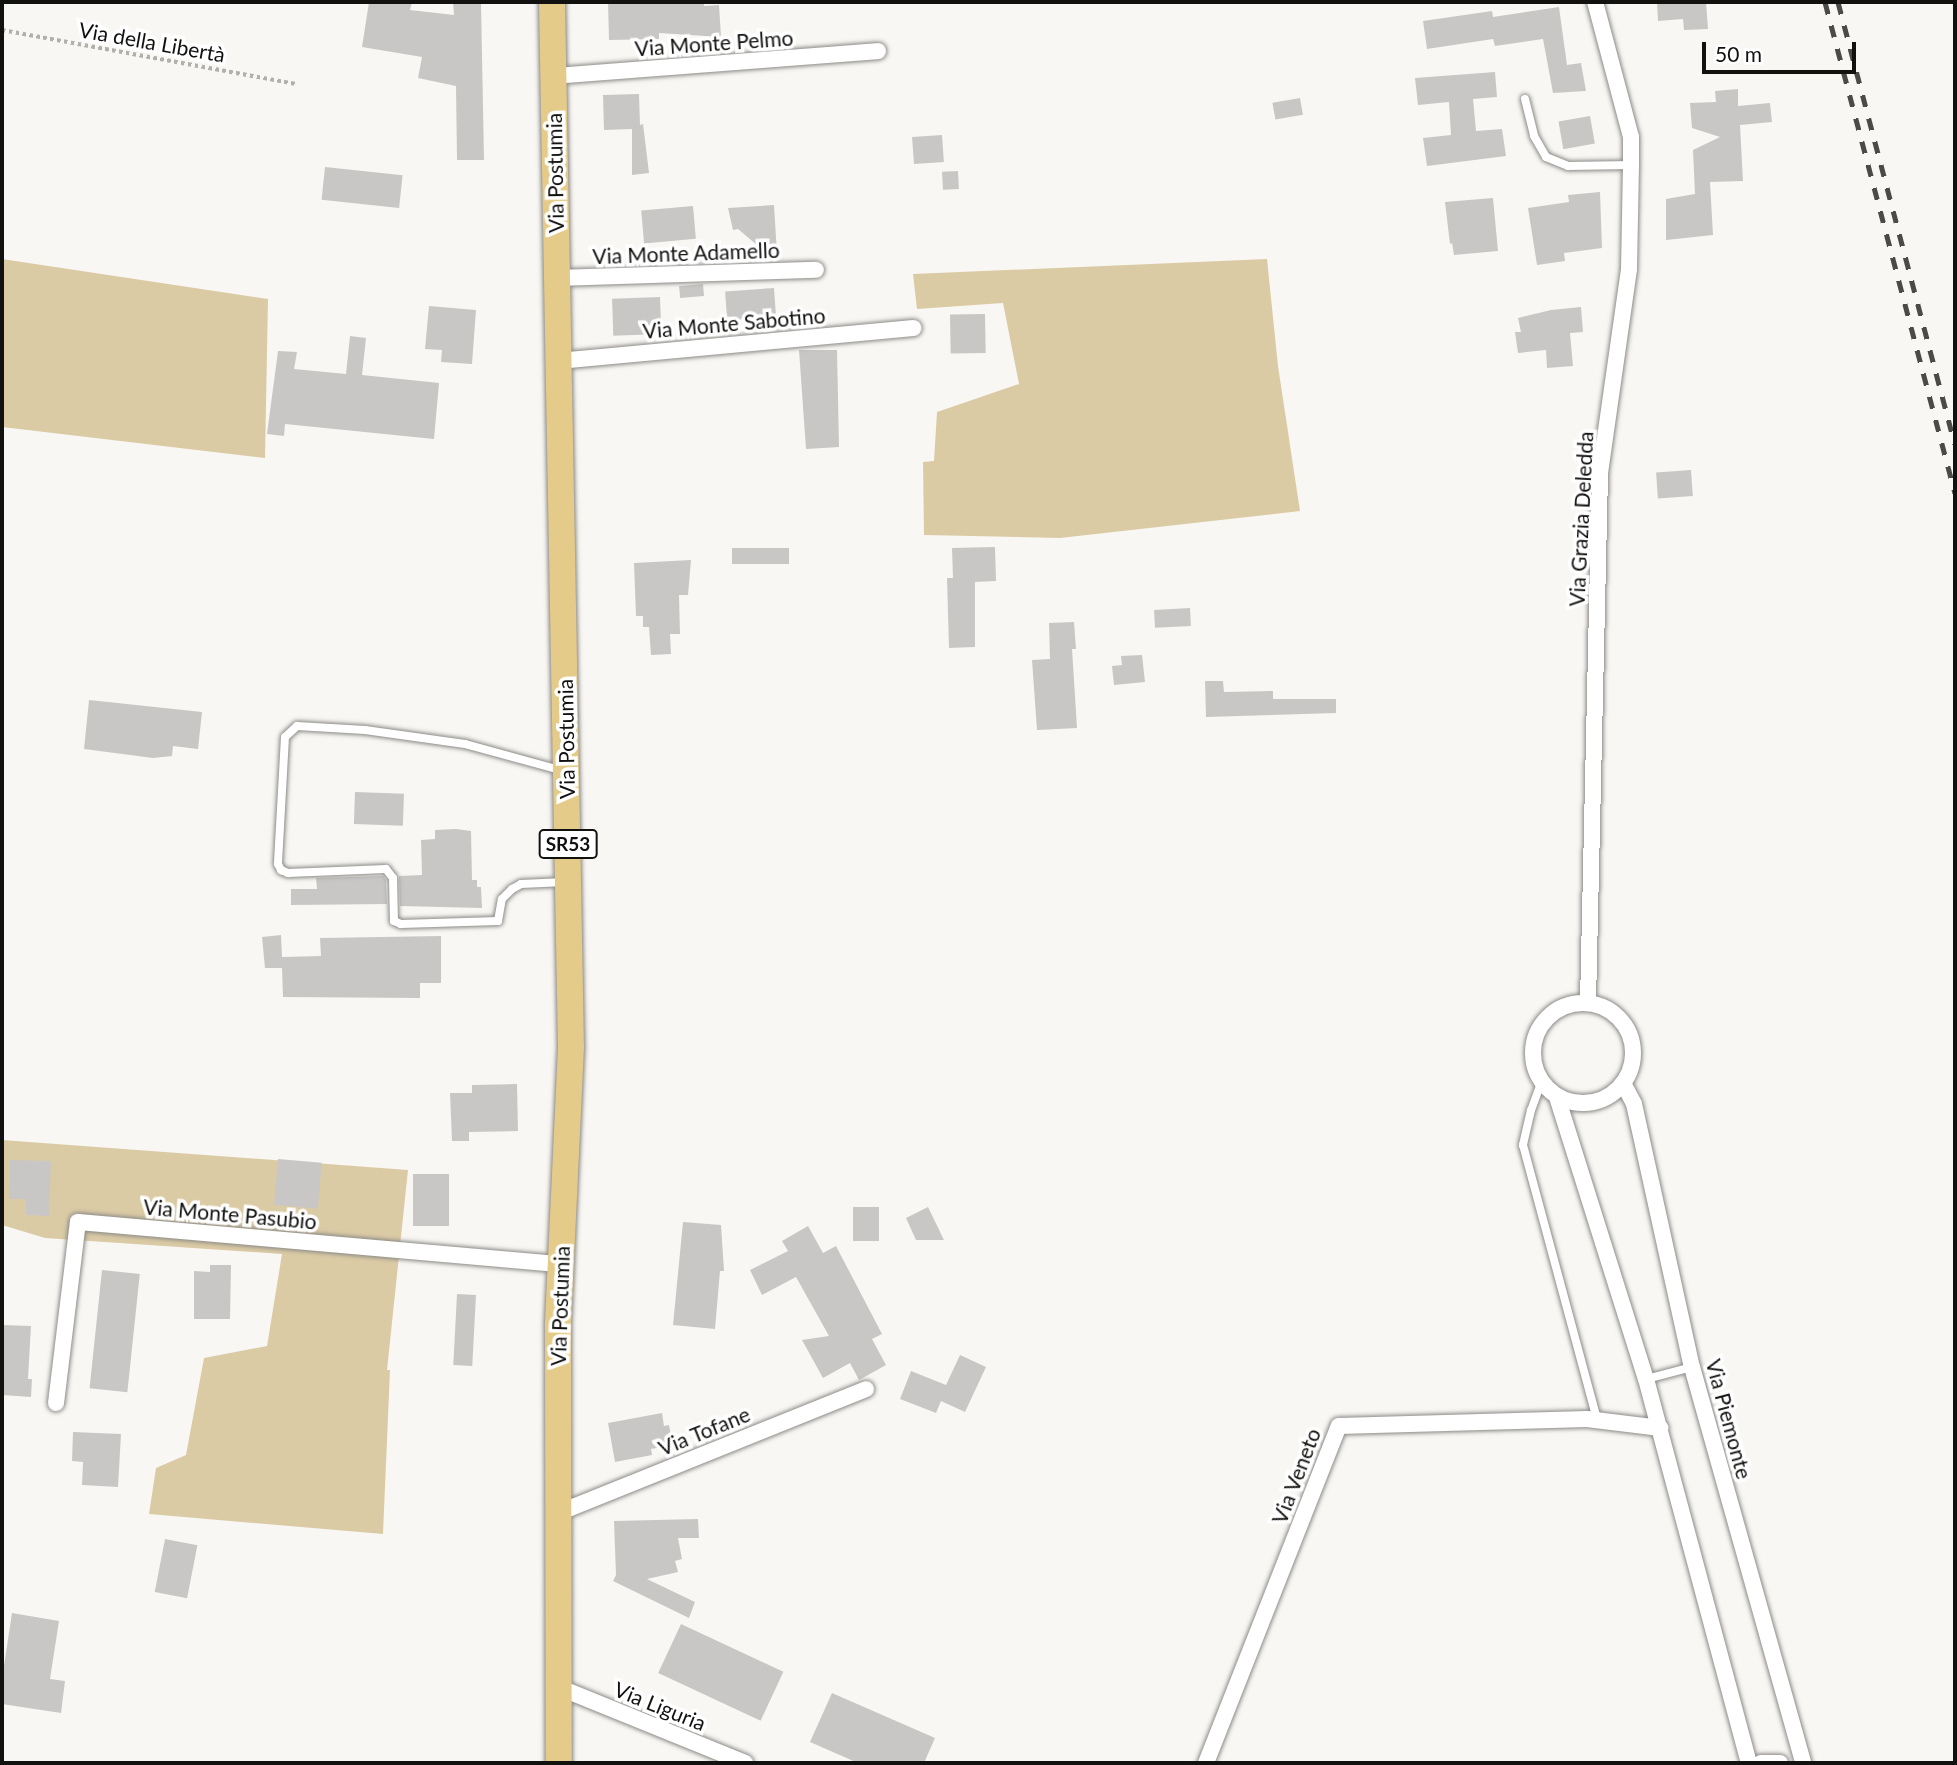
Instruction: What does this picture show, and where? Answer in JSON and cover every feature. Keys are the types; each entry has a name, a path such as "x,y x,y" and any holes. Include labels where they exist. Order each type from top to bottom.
{"main road":[{"name":"Via Postumia","path":"552,2 570,1047 561,1264 558,1687"},
{"name":"SR53","path":"558,1687 559,1763"}],"street":[{"name":"Via Grazia Deledda","path":"1588,1003 1600,473 1629,269 1631,137 1595,2"},
{"name":"Via Monte Pelmo","path":"554,76 878,51"},
{"name":"Via Monte Adamello","path":"557,278 816,270"},
{"name":"Via Monte Sabotino","path":"558,361 913,328"},
{"path":"1588,1003 1615,1014 1632,1040 1631,1070 1623,1083 1600,1101 1571,1102 1557,1097 1541,1083 1534,1068 1532,1051 1535,1035 1544,1021 1556,1010 1571,1004 1588,1003"},
{"name":"Via Piemonte","path":"1623,1083 1634,1104 1692,1367 1803,1763"},
{"path":"1557,1097 1646,1379 1749,1763"},
{"name":"Via Monte Pasubio","path":"56,1403 78,1222 561,1264"},
{"name":"Via Tofane","path":"558,1513 866,1389"},
{"name":"Via Veneto","path":"1206,1763 1339,1426 1597,1420 1660,1428"},
{"name":"Via Liguria","path":"558,1687 745,1763"},
{"path":"1761,1763 1780,1763"}],"lane":[{"path":"1525,99 1534,136 1546,157 1568,166 1630,165"},
{"path":"567,771 465,744 365,730 297,726 285,737 278,864 281,870 288,873 386,869 393,878 394,921 408,925 498,921 502,899 512,888 522,884 568,881"},
{"path":"1541,1083 1523,1145 1597,1420"},
{"path":"1646,1379 1692,1367"}],"path":[{"name":"Via della Libertà","path":"2,30 296,84"}],"shaded area":[{"path":"2,259 268,299 265,458 2,427"},
{"path":"1267,259 1278,366 1300,511 1060,538 924,535 923,462 934,461 937,412 1019,384 1003,303 917,309 913,274"},
{"path":"2,1140 408,1170 387,1370 390,1370 383,1534 149,1514 156,1468 186,1455 204,1358 267,1346 282,1254 45,1238 2,1225"}],"building":[{"path":"369,2 412,2 410,10 454,15 453,2 481,2 484,160 457,160 456,86 418,78 422,57 362,47"},
{"path":"608,2 704,2 704,6 719,5 721,37 659,33 659,39 609,40"},
{"path":"1657,2 1706,2 1708,29 1684,30 1683,19 1658,21"},
{"path":"1559,7 1567,65 1581,63 1586,91 1553,93 1543,39 1495,46 1493,39 1427,49 1423,21 1492,11 1493,17"},
{"path":"1495,72 1497,97 1473,99 1476,131 1502,129 1506,156 1427,166 1423,138 1451,135 1449,102 1418,105 1415,78"},
{"path":"1738,89 1738,106 1770,103 1772,122 1740,125 1743,181 1710,182 1713,235 1666,240 1666,199 1695,194 1693,150 1720,137 1692,128 1690,103 1716,102 1715,91"},
{"path":"639,94 640,125 643,124 649,173 632,175 632,129 604,130 603,95"},
{"path":"1300,98 1303,115 1275,120 1272,103"},
{"path":"1590,116 1595,144 1563,149 1558,122"},
{"path":"942,135 944,162 914,164 912,137"},
{"path":"325,167 403,175 399,208 322,200"},
{"path":"958,171 959,189 943,190 942,172"},
{"path":"1600,192 1602,248 1564,253 1565,261 1537,265 1528,208 1569,202 1568,195"},
{"path":"1493,198 1498,251 1454,255 1452,243 1450,244 1445,202"},
{"path":"774,205 777,254 757,255 757,245 738,229 733,230 728,208"},
{"path":"693,206 696,239 644,243 641,211"},
{"path":"703,284 704,296 680,298 679,286"},
{"path":"774,288 776,317 727,320 725,291"},
{"path":"660,297 661,334 613,336 612,299"},
{"path":"429,306 476,310 472,364 441,362 442,350 425,349"},
{"path":"1581,307 1583,332 1570,333 1573,366 1547,368 1546,350 1518,353 1515,332 1521,332 1518,318 1551,310"},
{"path":"985,314 986,353 951,354 950,315"},
{"path":"350,336 366,338 362,375 439,383 434,439 285,424 284,436 267,434 278,351 297,352 294,369 346,374"},
{"path":"799,350 837,350 839,447 806,449"},
{"path":"1691,470 1693,496 1658,498 1656,472"},
{"path":"995,547 996,581 975,582 975,647 949,648 947,578 953,578 952,548"},
{"path":"732,548 789,548 789,564 732,564"},
{"path":"691,560 688,595 679,595 680,634 670,634 671,654 651,655 649,627 643,627 643,616 636,616 634,563"},
{"path":"1190,608 1191,626 1155,628 1154,610"},
{"path":"1074,622 1076,649 1072,649 1077,728 1037,730 1032,660 1050,659 1049,623"},
{"path":"1142,655 1145,682 1114,685 1112,666 1122,665 1121,656"},
{"path":"1205,681 1223,681 1224,692 1273,691 1273,699 1336,699 1336,713 1206,717"},
{"path":"89,700 202,712 198,749 173,746 172,756 153,758 84,749"},
{"path":"355,792 404,794 403,826 354,824"},
{"path":"435,830 471,831 472,880 477,880 477,887 481,887 482,908 400,906 399,876 422,875 421,840 435,839"},
{"path":"383,876 386,880 387,904 291,905 291,889 317,889 316,878"},
{"path":"281,935 282,957 321,956 320,938 441,936 441,983 420,983 420,998 283,997 282,968 265,968 262,937"},
{"path":"517,1084 518,1131 469,1132 469,1141 452,1141 450,1093 472,1093 472,1085"},
{"path":"278,1159 322,1163 318,1209 274,1205"},
{"path":"10,1160 51,1161 49,1216 26,1215 26,1199 9,1199"},
{"path":"413,1174 449,1174 449,1226 413,1226"},
{"path":"853,1207 879,1207 879,1241 853,1241"},
{"path":"928,1207 944,1240 916,1240 906,1218"},
{"path":"683,1222 721,1225 724,1271 720,1271 715,1329 673,1325"},
{"path":"808,1226 823,1253 836,1246 882,1334 872,1339 886,1365 859,1380 850,1363 823,1378 802,1340 829,1336 796,1277 762,1295 750,1270 788,1251 782,1241"},
{"path":"210,1265 231,1265 230,1319 194,1319 194,1271 210,1272"},
{"path":"102,1270 140,1274 127,1392 90,1388"},
{"path":"457,1294 476,1295 472,1366 453,1365"},
{"path":"2,1325 31,1326 28,1379 32,1379 31,1397 2,1395"},
{"path":"960,1355 986,1367 965,1412 941,1401 936,1413 900,1399 911,1371 946,1385"},
{"path":"662,1413 664,1426 669,1425 673,1445 651,1449 652,1455 615,1462 608,1423"},
{"path":"73,1432 121,1434 118,1487 82,1485 83,1462 72,1461"},
{"path":"698,1519 699,1538 678,1538 682,1559 675,1561 678,1572 647,1579 695,1602 689,1618 613,1581 616,1575 614,1521"},
{"path":"165,1539 197,1545 187,1598 155,1592"},
{"path":"12,1613 59,1621 50,1679 65,1681 61,1713 2,1704 2,1679"},
{"path":"681,1624 783,1672 761,1721 658,1673"},
{"path":"832,1693 935,1738 924,1763 858,1763 810,1742"}],"railway":[{"path":"1825,2 1955,493"},
{"path":"1838,2 1955,444"}]}
